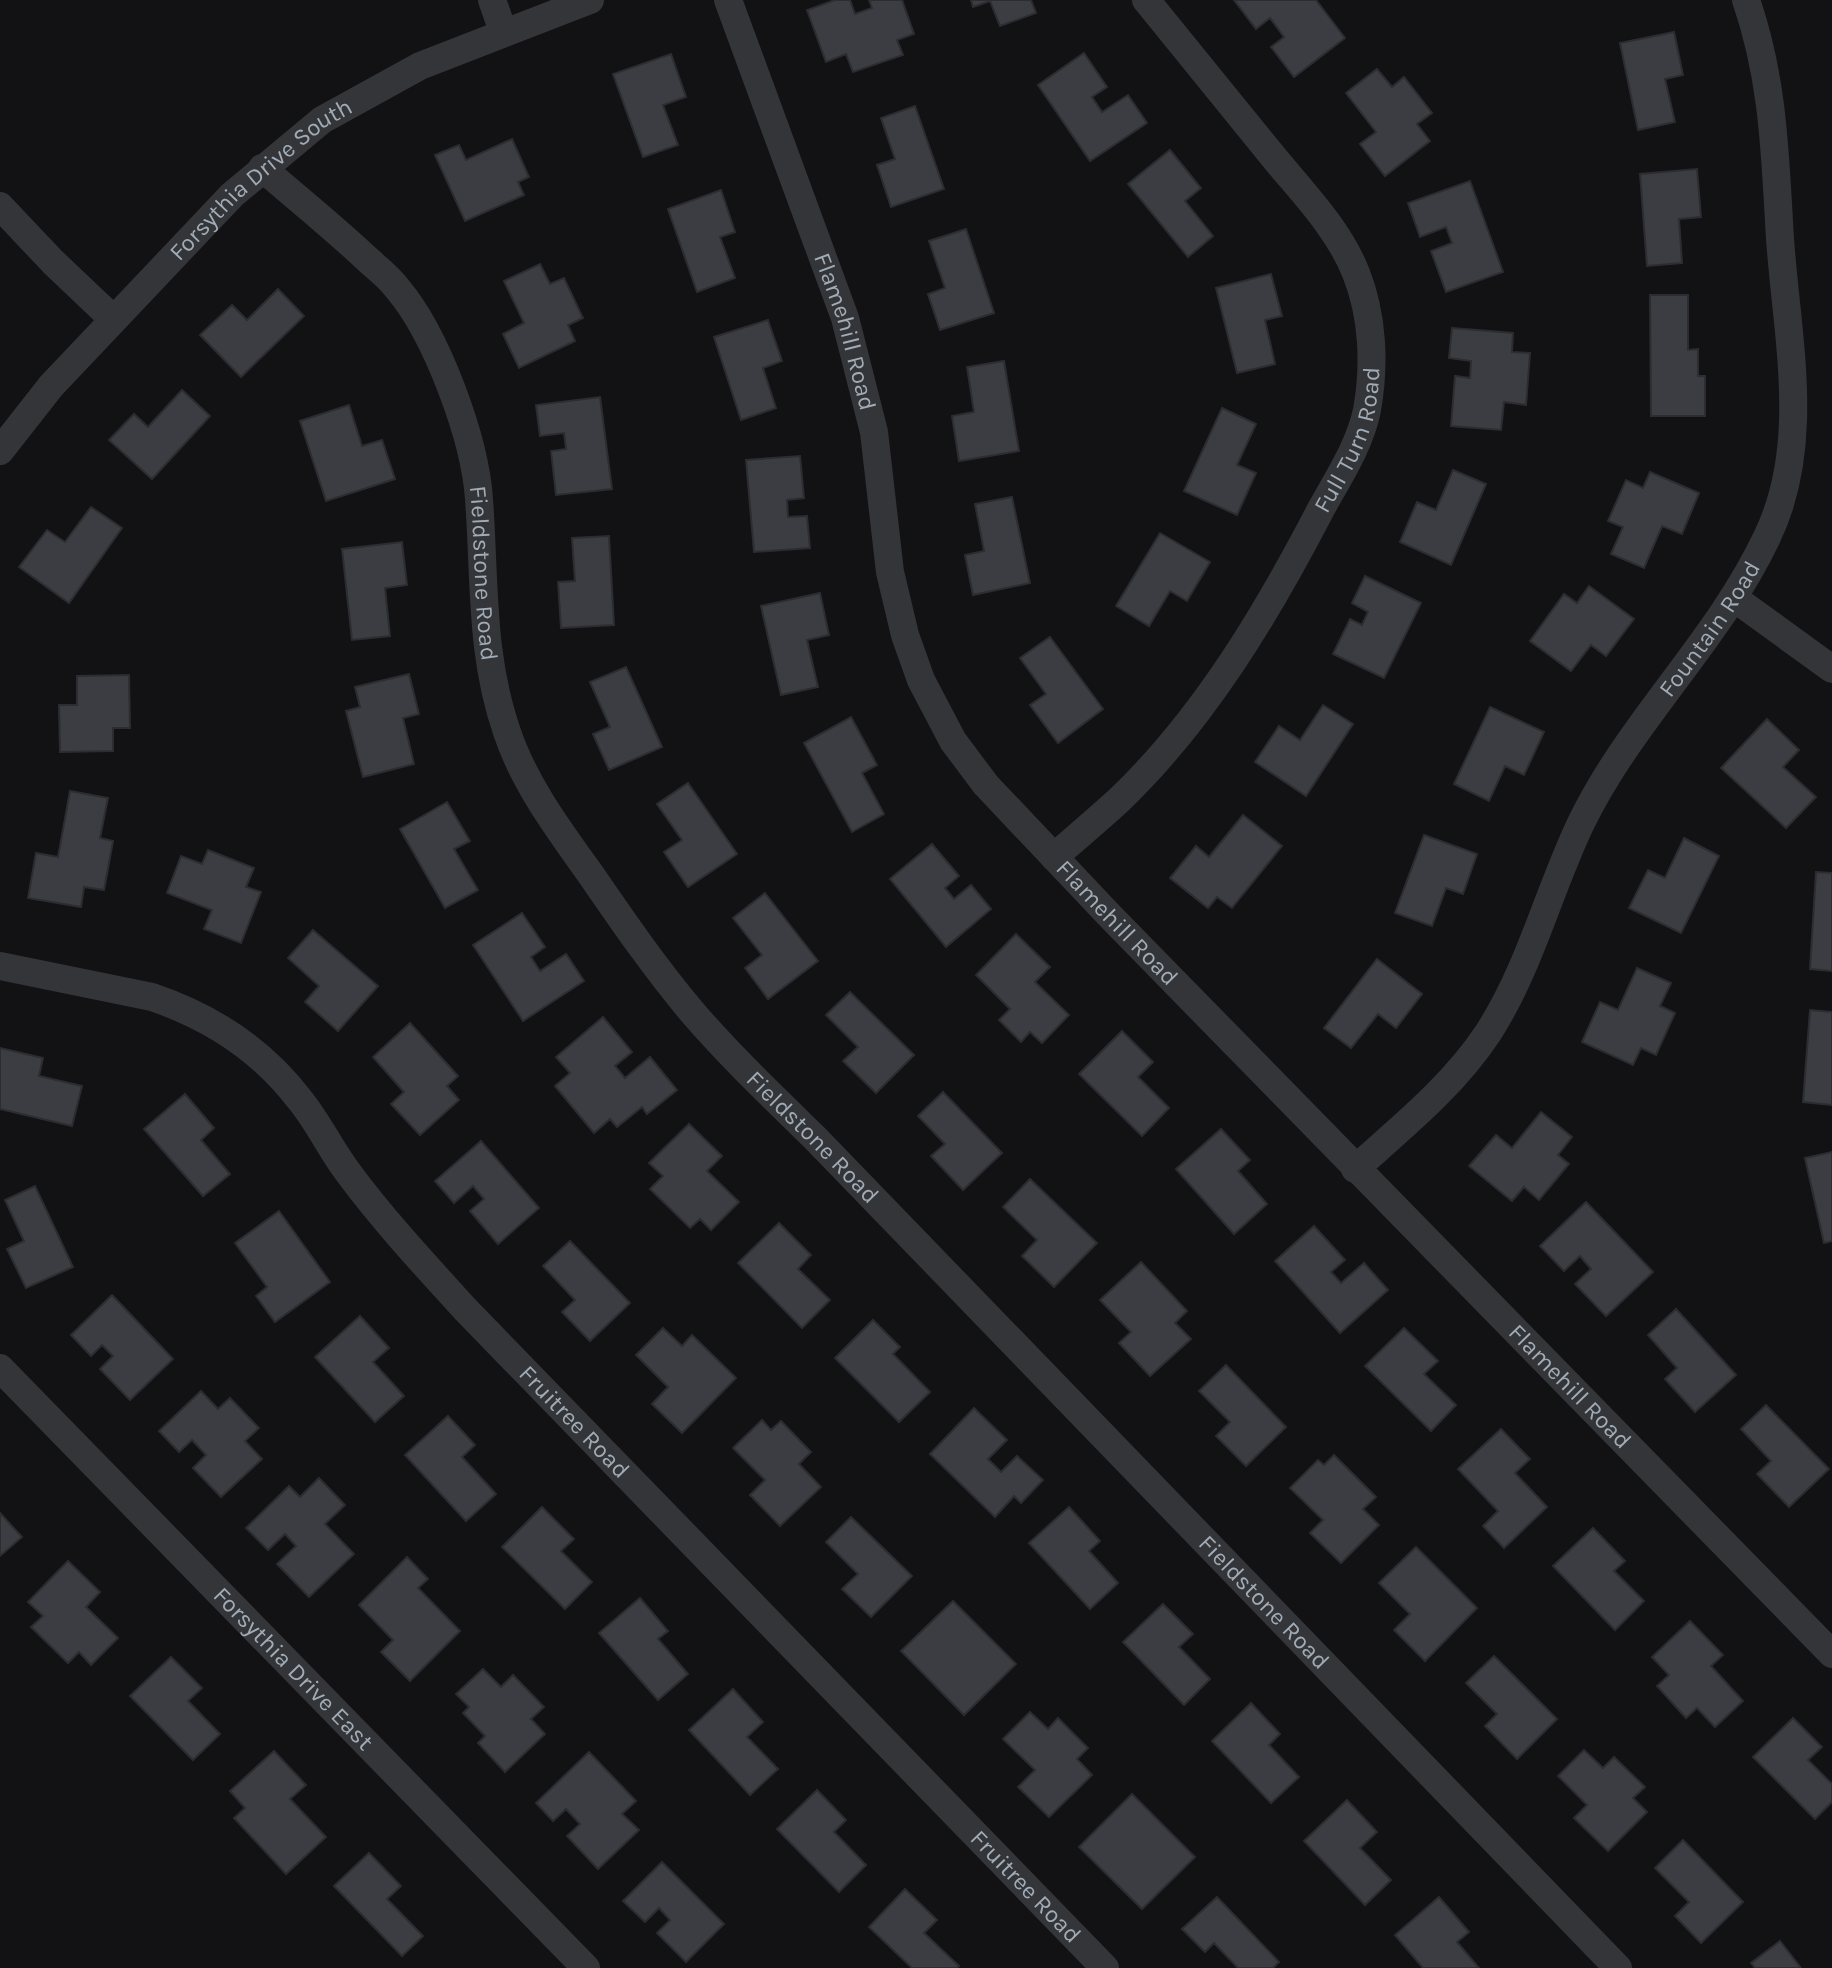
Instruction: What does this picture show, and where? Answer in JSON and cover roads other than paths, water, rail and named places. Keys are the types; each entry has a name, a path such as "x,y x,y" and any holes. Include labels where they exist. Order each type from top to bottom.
{"street":[{"path":"492,0 503,31"},
{"name":"Forsythia Drive South","path":"0,451 51,386 113,319 262,168 344,106 420,66 503,31 590,0"},
{"name":"Flamehill Road","path":"728,0 845,318 859,364 880,471 890,572 905,635 921,680 953,741 986,785 1054,857 1355,1169 1832,1654"},
{"name":"Full Turn Road","path":"1054,857 1119,800 1225,674 1312,527 1356,443 1366,412 1372,365 1369,316 1356,274 1343,247 1316,209 1146,0"},
{"name":"Fountain Road","path":"1355,1169 1417,1114 1470,1058 1489,1031 1518,978 1582,822 1636,734 1734,598 1768,535 1791,451 1795,398 1772,104 1758,34 1746,0"},
{"name":"Fieldstone Road","path":"262,168 344,236 398,288 445,372 474,458 479,497 484,630 491,679 507,734 529,780 559,828 638,942 693,1013 746,1071 815,1138 1618,1968"},
{"path":"0,206 113,319"},
{"path":"1734,598 1832,669"},
{"name":"Fruitree Road","path":"0,966 169,1003 237,1036 275,1069 301,1100 344,1168 390,1226 466,1310 1105,1968"},
{"name":"Forsythia Drive East","path":"0,1368 586,1968"}]}
